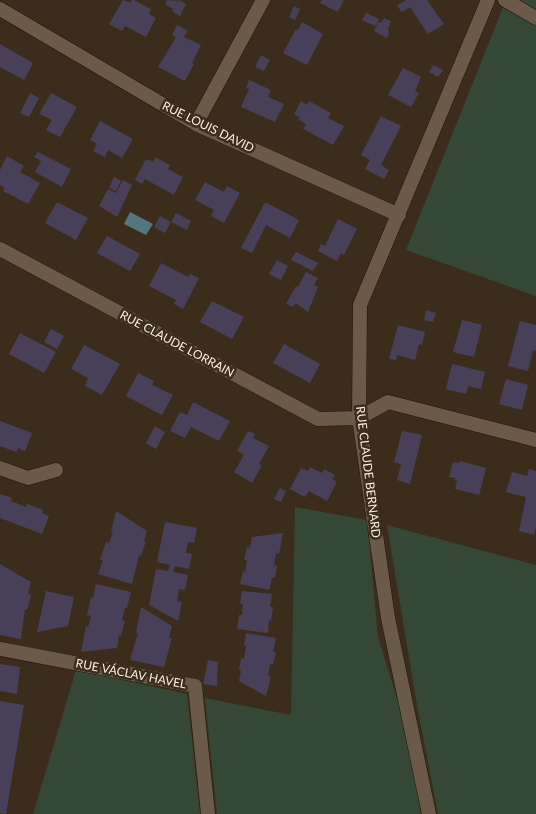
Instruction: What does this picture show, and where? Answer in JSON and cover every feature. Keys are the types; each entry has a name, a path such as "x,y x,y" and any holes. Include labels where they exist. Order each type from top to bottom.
{"street":[{"path":"196,124 263,0"},
{"name":"RUE CLAUDE BERNARD","path":"429,814 388,618 358,418 360,305 488,0"},
{"path":"504,0 536,18"},
{"name":"RUE LOUIS DAVID","path":"0,9 196,124 399,215"},
{"name":"RUE CLAUDE LORRAIN","path":"0,249 318,419 358,418"},
{"path":"358,418 388,402 536,440"},
{"path":"0,468 28,478 56,470"},
{"name":"RUE VÁCLAV HAVEL","path":"0,649 195,686 208,814"}],"green space":[{"path":"506,0 536,0 536,296 406,250"},
{"path":"295,507 367,520 378,637 406,728 421,814 217,814 205,698 291,715"},
{"path":"387,525 536,565 536,814 438,814 417,705"},
{"path":"76,670 187,694 200,814 33,814"}],"water":[{"path":"130,212 153,224 146,235 124,224"}],"building":[{"path":"123,0 130,3 134,0 151,9 149,14 156,18 146,37 125,26 122,31 109,24"},
{"path":"167,0 177,1 175,6 178,0 186,4 180,16 165,4"},
{"path":"322,0 344,0 338,12 320,3"},
{"path":"406,0 427,0 444,24 428,34 410,7 402,12 397,6"},
{"path":"294,6 300,9 295,20 289,17"},
{"path":"366,13 379,19 375,26 362,20"},
{"path":"384,18 391,21 387,38 374,31 378,22 381,23"},
{"path":"302,22 323,34 307,65 283,53"},
{"path":"177,25 188,31 184,37 201,45 185,81 158,67 176,37 172,35"},
{"path":"0,44 33,63 24,80 0,67"},
{"path":"261,55 270,60 264,71 255,67"},
{"path":"433,65 443,70 438,77 429,72"},
{"path":"403,68 421,77 415,91 419,93 411,107 388,95"},
{"path":"249,80 271,90 268,97 284,104 275,122 241,107 249,89 246,88"},
{"path":"30,93 39,98 29,117 20,113"},
{"path":"51,93 77,107 60,137 46,130 52,120 39,114"},
{"path":"301,101 307,105 309,101 331,113 328,118 344,126 333,145 303,129 306,124 294,114"},
{"path":"381,116 401,126 381,165 389,170 384,179 365,169 370,160 361,155"},
{"path":"100,121 133,139 122,158 108,150 105,157 93,151 97,144 90,140"},
{"path":"38,152 71,169 62,187 35,172 41,161 34,157"},
{"path":"7,156 24,166 20,172 40,183 28,204 3,191 5,188 0,185 0,170"},
{"path":"155,157 170,165 168,169 183,177 174,195 145,179 142,184 135,180 146,159 153,162"},
{"path":"114,177 121,181 116,191 109,188"},
{"path":"123,180 132,185 117,217 99,206 108,189 116,193"},
{"path":"205,182 224,192 227,186 240,193 224,223 211,216 214,210 195,200"},
{"path":"57,202 88,218 76,240 45,223"},
{"path":"265,202 299,220 290,238 266,225 252,253 241,248"},
{"path":"176,213 191,221 187,230 171,222"},
{"path":"160,216 171,222 165,233 154,227"},
{"path":"338,219 357,229 344,255 341,253 337,261 318,251 321,244 325,246"},
{"path":"107,236 140,254 130,271 97,253"},
{"path":"296,252 318,263 313,271 291,260"},
{"path":"277,260 288,266 281,280 269,274"},
{"path":"161,263 188,277 190,274 199,278 183,309 174,304 176,300 149,286"},
{"path":"306,272 318,278 314,285 318,287 308,312 296,303 293,307 286,304"},
{"path":"212,301 244,317 232,339 200,322"},
{"path":"426,310 436,313 433,322 424,320"},
{"path":"462,320 482,325 474,357 453,352"},
{"path":"520,321 536,325 536,351 533,350 528,371 508,366"},
{"path":"398,325 425,332 422,345 419,344 415,360 397,355 396,360 389,359"},
{"path":"51,329 64,336 57,349 44,342"},
{"path":"20,333 56,352 44,373 9,354"},
{"path":"284,344 320,364 310,383 273,363"},
{"path":"84,345 120,364 102,395 85,386 88,378 71,369"},
{"path":"452,364 485,372 481,389 468,386 466,394 446,389"},
{"path":"138,373 154,381 152,385 173,395 162,415 126,396"},
{"path":"506,379 528,385 522,410 499,404"},
{"path":"193,402 230,421 219,441 191,427 185,438 170,431 180,412 187,415"},
{"path":"0,421 32,433 25,451 18,448 16,452 0,446"},
{"path":"155,426 165,432 156,449 146,443"},
{"path":"248,431 255,434 253,438 269,446 259,464 262,465 252,483 234,472 244,455 237,451"},
{"path":"402,431 422,435 410,484 397,480 401,464 394,462"},
{"path":"460,461 486,468 479,495 455,489 456,478 449,477 453,462 459,463"},
{"path":"310,467 322,473 324,469 335,475 332,479 337,482 327,501 309,491 305,497 290,489 301,468 308,471"},
{"path":"529,469 536,471 536,527 534,535 519,531 526,497 506,492 512,472 527,476"},
{"path":"280,488 286,491 281,502 274,499"},
{"path":"0,494 12,498 11,501 26,507 27,504 43,510 42,513 49,516 42,534 0,518"},
{"path":"116,511 147,531 144,541 146,541 141,556 139,555 132,584 98,574 106,542 109,543 113,533 111,532"},
{"path":"165,522 197,528 194,543 188,542 186,553 192,554 189,569 175,566 173,572 188,575 185,590 179,589 177,601 182,602 178,621 149,605 156,569 168,571 170,565 157,562"},
{"path":"283,533 279,554 276,553 274,565 277,566 275,578 272,578 269,590 240,584 243,571 245,572 247,560 244,560 247,547 250,548 252,537"},
{"path":"0,564 31,582 28,594 31,595 27,610 25,609 21,639 0,635"},
{"path":"96,584 131,592 122,620 125,621 121,636 119,635 117,648 81,652 86,626 88,627 91,616 87,615"},
{"path":"46,591 74,597 68,626 37,632"},
{"path":"242,591 272,594 270,607 273,607 268,633 237,629 239,615 242,615 243,604 240,604"},
{"path":"141,607 172,626 169,638 172,638 164,667 130,660 138,633 136,633"},
{"path":"246,633 276,638 273,652 276,652 273,665 270,664 268,676 271,677 266,696 239,681 241,658 244,659 246,646 244,646"},
{"path":"208,660 218,662 217,686 203,684"},
{"path":"0,664 20,667 17,694 0,691"},
{"path":"0,701 24,705 6,814 0,813"}]}
